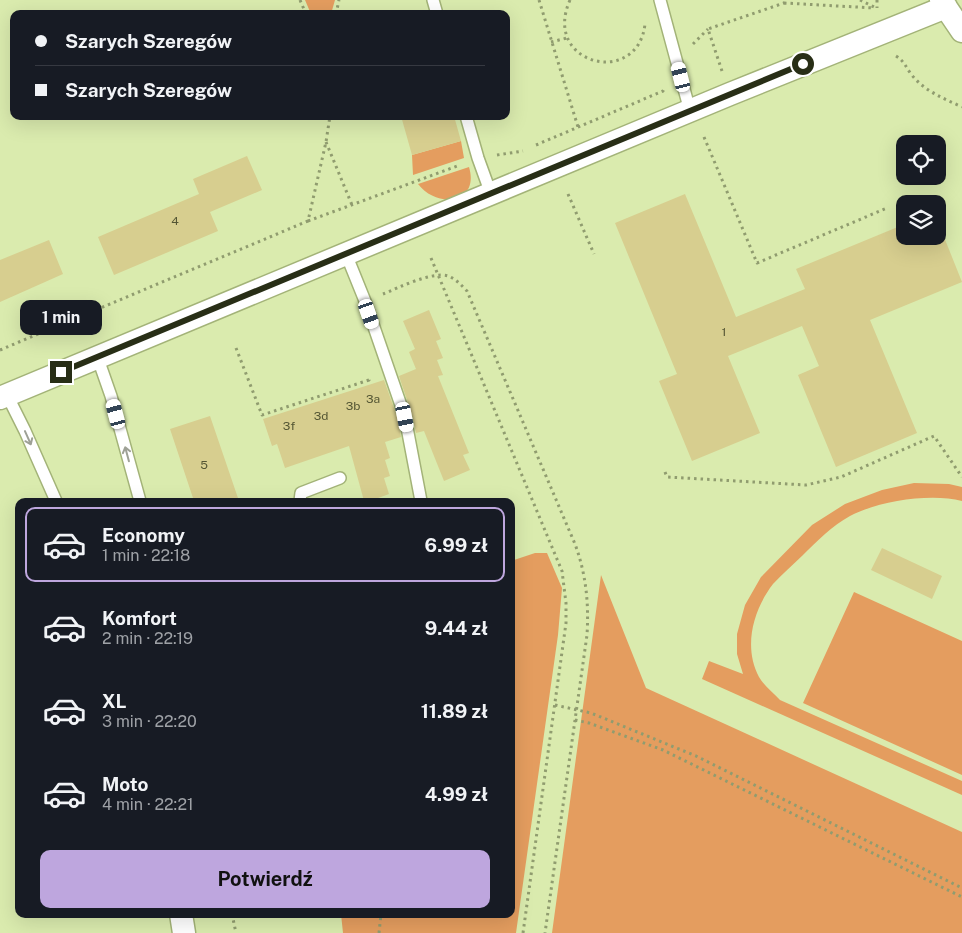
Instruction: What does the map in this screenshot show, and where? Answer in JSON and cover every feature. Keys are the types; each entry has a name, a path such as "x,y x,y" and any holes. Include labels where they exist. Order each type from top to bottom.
{"street":[{"path":"3,396 943,4 962,31"},
{"path":"182,918 184,933"}],"lane":[{"path":"660,0 690,111"},
{"path":"467,120 491,194"},
{"path":"346,254 365,301 405,417 420,498"},
{"path":"97,356 111,396 139,498"},
{"path":"3,396 26,432 55,498"},
{"path":"300,498 301,494 340,478"}],"path":[{"path":"539,0 578,127"},
{"path":"570,0 565,11 566,38 574,49 584,57 597,62 610,62 623,58 634,50 642,39 645,20"},
{"path":"860,0 877,8"},
{"path":"877,0 877,8"},
{"path":"0,350 308,221 478,158 520,152 663,91 676,60 708,29 784,2 877,8"},
{"path":"708,29 730,94"},
{"path":"551,42 566,38"},
{"path":"896,56 903,60 911,74 929,91 962,107"},
{"path":"308,221 329,120"},
{"path":"704,138 756,263 887,208"},
{"path":"326,142 352,205"},
{"path":"568,194 594,254"},
{"path":"431,258 562,571 566,622 523,933"},
{"path":"365,301 438,275 446,276 458,282 467,291 581,559 585,577 588,614 587,635 545,933"},
{"path":"236,348 262,415 369,380 366,371"},
{"path":"665,472 667,477 806,485 841,477 934,436 962,477"},
{"path":"555,705 591,713 696,756 962,888"},
{"path":"575,720 589,723 664,750 962,897"},
{"path":"233,918 236,933"},
{"path":"380,933 381,918"}],"shaded area":[{"path":"305,0 335,0 332,10 309,10"},
{"path":"461,141 464,158 413,175 412,155"},
{"path":"469,167 471,179 468,189 463,195 455,199 436,197 426,192 418,184"},
{"path":"914,483 949,484 962,487 962,501 935,498 905,500 875,506 850,516 837,524 780,577 766,594 752,629 752,653 759,677 780,700 962,781 962,795 702,679 709,661 743,674 737,654 737,634 745,605 761,577 812,525 845,504 882,490"},
{"path":"535,553 547,553 562,588 558,635 516,933 343,933 341,918 515,918 515,560"},
{"path":"601,575 646,688 962,832 962,933 552,933"},
{"path":"854,592 962,641 962,775 803,703"}],"building":[{"path":"402,120 455,120 461,141 412,155"},
{"path":"247,156 262,190 210,212 218,231 114,275 98,237 199,194 193,179"},
{"path":"685,194 736,317 805,289 796,269 896,228 896,245 946,245 946,242 962,282 870,320 917,433 836,467 798,375 819,366 802,326 728,356 760,433 692,461 659,381 677,374 615,223"},
{"path":"49,240 63,274 0,302 0,260"},
{"path":"429,310 441,339 436,341 443,358 437,360 443,375 438,376 469,453 463,455 470,470 444,481 424,431 416,433 399,376 416,369 409,352 415,349 403,321"},
{"path":"384,380 398,419 401,437 385,442 390,458 385,460 390,476 384,478 389,494 378,498 363,498 349,446 285,468 277,444 272,446 263,419"},
{"path":"210,416 238,498 193,498 170,429"},
{"path":"882,548 942,576 932,599 871,570"}],"route":[{"path":"61,372 803,64"}]}
